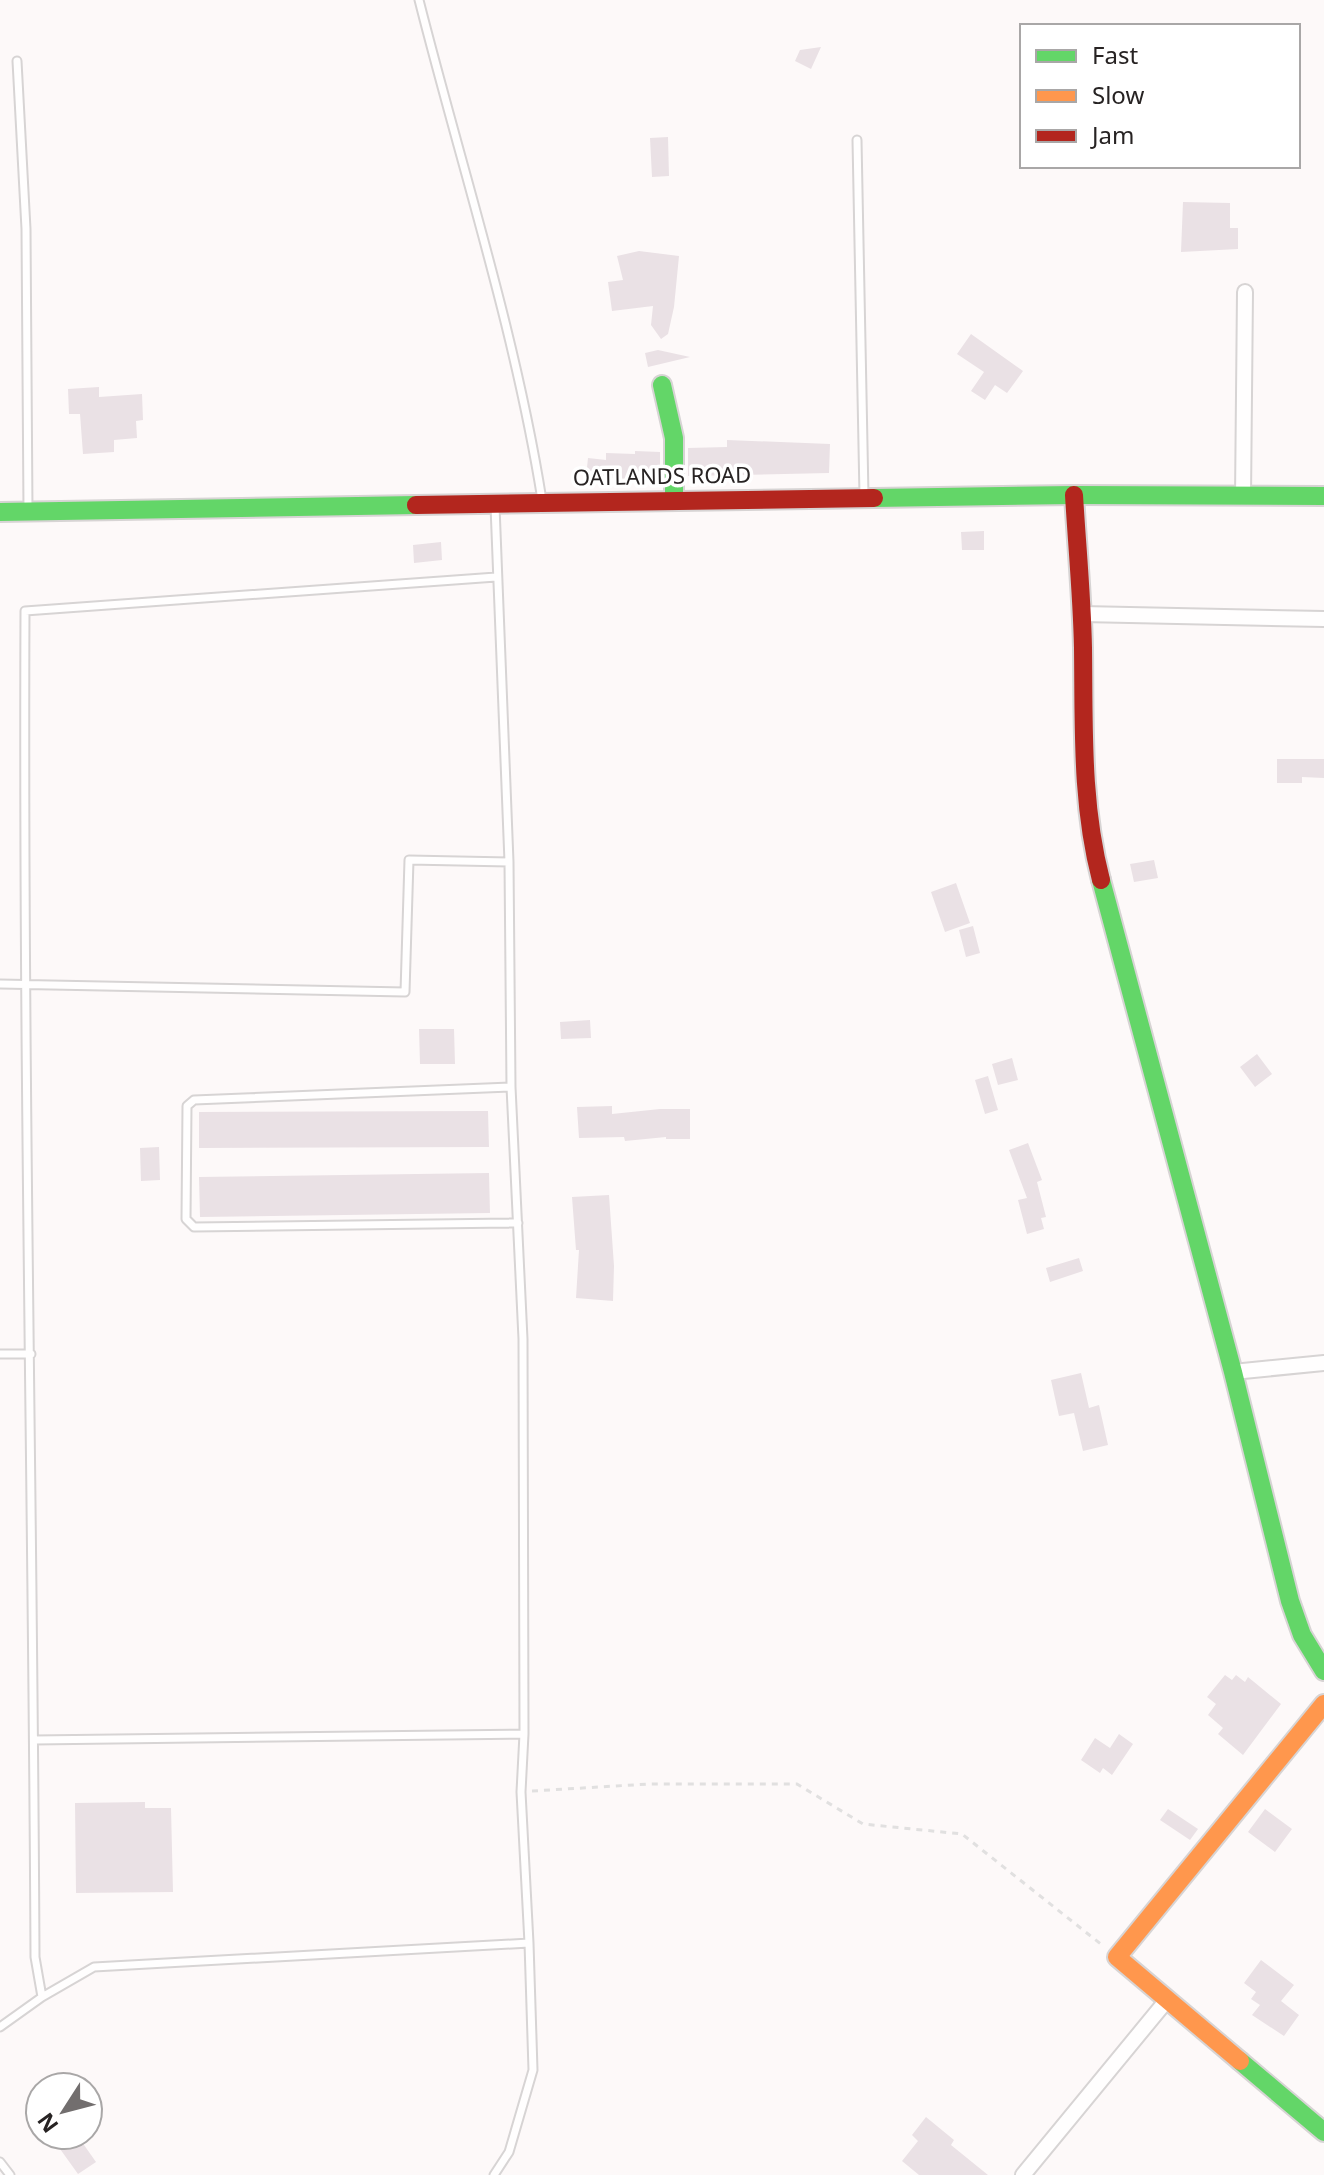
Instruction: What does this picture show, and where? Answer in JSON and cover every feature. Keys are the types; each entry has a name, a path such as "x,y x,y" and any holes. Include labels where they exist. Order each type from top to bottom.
{"street":[{"path":"1243,497 1245,292"},
{"path":"662,385 674,438 674,500"},
{"name":"OATLANDS ROAD","path":"0,512 1074,495 1324,496"},
{"path":"1074,495 1082,614 1085,783 1093,849 1233,1372 1290,1601 1302,1635 1324,1671"},
{"path":"1082,614 1324,619"},
{"path":"1233,1372 1324,1363"},
{"path":"1324,1704 1117,1957 1324,2132"},
{"path":"1023,2175 1167,2000"}],"lane":[{"path":"419,0 531,433 542,502"},
{"path":"17,61 26,229 28,511"},
{"path":"857,140 864,498"},
{"path":"494,2175 509,2152 533,2070 521,1792 524,1734 523,1339 511,1087 509,862 495,503"},
{"path":"42,1997 35,1957 25,984 25,611 496,577"},
{"path":"0,984 405,992 409,860 509,862"},
{"path":"511,1087 194,1100 187,1106 186,1219 194,1227 518,1223"},
{"path":"0,1354 31,1354"},
{"path":"34,1740 524,1734"},
{"path":"0,2027 42,1997 94,1967 529,1943"},
{"path":"0,2162 10,2175"}],"path":[{"path":"521,1792 649,1784 797,1784 863,1824 962,1834 1117,1957"}],"building":[{"path":"821,47 811,69 795,61 800,50"},
{"path":"668,137 669,176 652,177 650,138"},
{"path":"1183,202 1230,203 1230,228 1238,228 1238,249 1181,252"},
{"path":"639,251 679,256 674,307 668,334 661,339 651,325 653,306 612,311 608,282 623,280 617,256"},
{"path":"971,334 1023,371 1007,393 995,385 985,400 971,391 984,372 957,354"},
{"path":"658,350 690,357 648,367 645,353"},
{"path":"99,387 99,397 142,394 143,420 136,421 137,438 114,440 114,452 83,454 80,414 69,414 68,389"},
{"path":"727,440 830,444 829,473 688,476 688,448 727,447"},
{"path":"635,451 660,452 660,480 586,477 588,458 606,460 606,453 635,454"},
{"path":"984,531 984,550 962,550 961,532"},
{"path":"441,542 442,560 414,563 413,545"},
{"path":"1277,759 1324,759 1324,778 1302,777 1302,783 1277,783"},
{"path":"1154,860 1158,878 1134,882 1130,864"},
{"path":"956,883 970,923 945,932 931,892"},
{"path":"973,926 980,953 966,957 959,930"},
{"path":"590,1020 591,1038 561,1039 560,1022"},
{"path":"419,1029 454,1029 455,1064 420,1064"},
{"path":"1257,1054 1272,1074 1255,1087 1240,1067"},
{"path":"1012,1058 1018,1080 998,1085 992,1064"},
{"path":"988,1076 998,1110 985,1114 975,1080"},
{"path":"612,1106 612,1114 690,1109 690,1139 666,1137 625,1141 624,1137 579,1138 577,1107"},
{"path":"488,1111 489,1147 199,1148 199,1112"},
{"path":"1028,1143 1042,1180 1037,1182 1046,1217 1041,1218 1044,1229 1027,1234 1018,1200 1027,1198 1009,1150"},
{"path":"159,1147 160,1180 141,1181 140,1148"},
{"path":"489,1173 490,1213 200,1217 199,1177"},
{"path":"609,1195 613,1301 576,1298 579,1250 576,1250 572,1197"},
{"path":"1079,1258 1083,1271 1050,1282 1046,1268"},
{"path":"1081,1373 1089,1408 1099,1405 1108,1445 1083,1451 1074,1413 1059,1416 1051,1380"},
{"path":"1225,1675 1232,1680 1236,1675 1245,1682 1248,1677 1281,1704 1243,1755 1218,1734 1223,1728 1208,1715 1216,1704 1207,1697"},
{"path":"1119,1734 1133,1744 1112,1775 1103,1768 1100,1773 1081,1760 1095,1738 1110,1748"},
{"path":"145,1802 145,1808 171,1808 173,1892 76,1893 75,1803"},
{"path":"1168,1809 1198,1829 1190,1840 1160,1820"},
{"path":"1265,1809 1292,1829 1275,1852 1248,1832"},
{"path":"1261,1960 1294,1985 1281,2001 1299,2015 1284,2036 1252,2015 1260,2005 1251,1999 1256,1992 1244,1983"},
{"path":"926,2117 954,2140 951,2145 988,2175 919,2175 902,2161 918,2141 912,2135"},
{"path":"61,2151 88,2151 96,2162 78,2174"}],"traffic: fast":[{"path":"662,385 674,438 674,500"},
{"path":"874,498 1324,496"},
{"path":"0,512 416,505"},
{"path":"1101,880 1233,1372 1290,1601 1302,1635 1324,1671"},
{"path":"1240,2061 1324,2132"}],"traffic: slow":[{"path":"1240,2061 1117,1957 1324,1704"}],"traffic: jam":[{"path":"1074,495 1087,794 1101,880"},
{"path":"416,505 874,498"}]}
